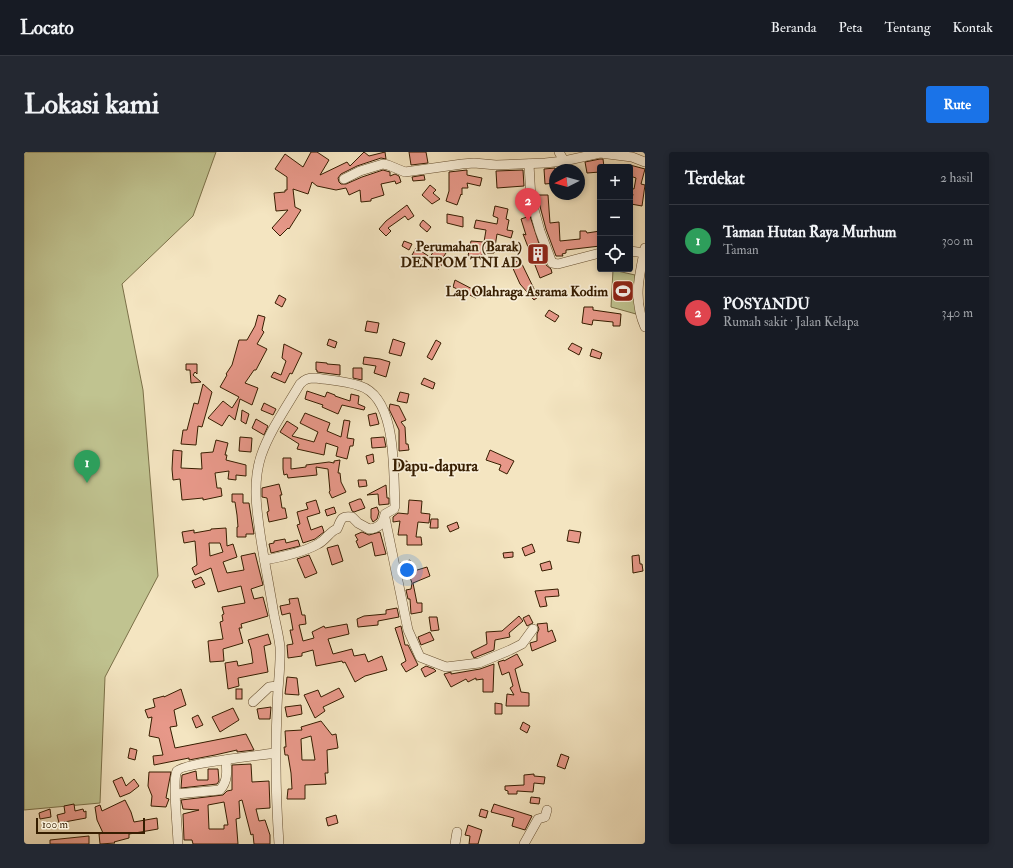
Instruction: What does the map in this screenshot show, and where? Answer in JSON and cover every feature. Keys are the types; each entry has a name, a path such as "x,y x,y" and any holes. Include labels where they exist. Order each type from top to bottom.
{"street":[{"path":"559,152 564,161"},
{"path":"344,179 360,171 383,164 405,172 474,163 496,165 564,161 600,153 612,153 644,161"},
{"path":"529,164 531,199 540,232 552,263 558,264 597,254"},
{"path":"633,250 645,252 639,278 638,302 640,315 645,327"},
{"path":"264,560 288,555 319,544 328,537 332,531 337,529 340,521 344,517 352,517 358,523 369,529 381,525 385,518 385,514 394,509 390,428 386,413 373,393 361,386 308,378 300,384 281,416 261,456 255,489 264,560 280,645 275,753 278,844"},
{"path":"385,518 408,630 420,657 446,667 479,662 522,644 533,629"},
{"path":"253,702 266,689 274,685 277,686"},
{"path":"178,844 176,794 177,770 180,768 226,760 275,753"},
{"path":"176,794 220,790 225,783 227,775 226,760"},
{"path":"524,844 538,819 545,818 547,810"},
{"path":"455,844 457,832"}],"green space":[{"path":"24,152 216,152 193,216 122,284 143,390 158,576 105,677 100,803 24,810"},
{"name":"Lap Olahraga Asrama Kodim","path":"613,272 635,275 636,314 611,307"}],"building":[{"path":"311,152 317,152 329,160 320,175 347,162 350,166 364,152 369,156 385,152 386,159 381,158 357,166 341,174 338,178 339,182 341,184 346,184 383,170 390,172 390,176 395,174 399,176 401,182 396,184 395,181 381,184 384,195 371,199 371,201 361,202 360,190 349,195 346,188 336,190 317,186 312,182 308,194 293,189 295,207 301,210 289,229 288,228 280,236 272,228 288,210 276,211 274,193 285,192 285,190 287,190 287,177 275,169 285,154 303,167"},
{"path":"409,152 426,152 428,163 411,165"},
{"path":"603,159 604,164 597,164 597,172 587,173 585,162"},
{"path":"633,166 645,169 641,184 645,185 642,206 633,204 633,189 636,178 633,177"},
{"path":"544,169 549,169 549,184 545,184"},
{"path":"467,170 467,175 482,178 480,186 467,183 468,188 462,188 462,195 461,194 457,205 446,201 449,191 449,172"},
{"path":"523,170 524,186 497,188 496,171"},
{"path":"424,175 425,180 413,181 412,177"},
{"path":"430,185 436,190 433,193 440,199 432,204 422,195"},
{"path":"537,195 548,195 550,223 559,222 560,241 580,239 580,231 586,231 587,233 597,231 597,246 566,250 566,253 562,254 563,256 556,256 546,229"},
{"path":"407,205 414,216 408,220 405,216 388,228 391,231 386,236 379,229 386,221"},
{"path":"495,206 508,209 506,219 509,220 507,230 513,231 511,238 497,234 494,253 468,256 471,241 484,242 486,230 474,228 476,220 497,224 498,218 493,216"},
{"path":"447,214 463,217 463,227 447,223"},
{"name":"Perumahan (Barak) DENPOM TNI AD","path":"530,216 546,265 551,269 552,273 540,278 523,234 526,235 521,219"},
{"path":"423,220 431,227 427,232 420,226"},
{"path":"404,241 412,244 409,250 402,246"},
{"path":"438,244 448,250 442,259 444,261 439,269 412,255 416,248 430,257"},
{"path":"520,260 538,297 534,300 520,284 511,264"},
{"path":"455,280 478,292 476,298 453,287"},
{"path":"279,295 286,299 282,307 275,303"},
{"path":"584,307 593,307 593,310 621,314 620,326 613,326 613,322 593,320 592,325 582,323"},
{"path":"549,310 559,316 555,322 545,316"},
{"path":"258,315 265,317 262,330 264,332 257,344 267,349 256,370 254,370 245,383 258,388 252,405 240,399 235,420 229,415 222,426 208,418 223,401 232,408 239,397 220,387 232,365 239,340 247,340 255,326"},
{"path":"367,321 379,323 377,333 365,331"},
{"path":"329,339 337,342 335,348 327,345"},
{"path":"393,339 405,343 401,356 389,353"},
{"path":"436,340 441,343 432,360 427,357"},
{"path":"572,343 582,348 579,355 568,349"},
{"path":"284,344 302,353 292,374 290,373 285,383 271,377 274,372 281,375 286,361 282,358"},
{"path":"592,349 602,353 600,359 590,356"},
{"path":"364,357 390,362 386,377 374,373 376,366 363,364"},
{"path":"316,362 340,365 340,375 317,372"},
{"path":"186,364 197,364 197,374 195,372 193,375 201,382 191,383 190,370 186,370"},
{"path":"353,368 362,368 362,380 353,378"},
{"path":"424,378 435,383 433,389 421,384"},
{"path":"203,384 212,392 202,427 198,426 196,445 181,444 183,430 187,430 194,403 198,404"},
{"path":"307,391 325,397 327,392 350,401 351,394 359,396 358,404 365,407 364,410 342,405 338,414 322,407 323,405 305,399"},
{"path":"400,392 409,394 407,403 397,401"},
{"path":"264,403 276,409 273,415 261,410"},
{"path":"390,404 399,406 406,420 401,422 405,427 406,444 408,444 409,450 399,451 399,430 389,409"},
{"path":"242,410 249,414 246,424 241,421"},
{"path":"305,413 330,423 327,431 341,437 344,420 350,421 347,438 354,439 353,446 350,446 347,459 336,456 338,447 326,443 324,455 297,449 299,444 280,432 287,421 298,428 292,436 314,442 318,432 300,423"},
{"path":"376,413 379,424 370,426 368,415"},
{"path":"256,419 268,426 264,435 252,428"},
{"path":"240,437 252,438 251,452 239,451"},
{"path":"384,437 386,447 372,448 371,438"},
{"path":"216,440 228,443 225,455 227,455 226,460 246,465 246,476 236,475 236,480 228,479 229,471 215,473 217,488 221,488 222,496 203,500 203,498 182,500 180,479 173,480 173,450 182,451 181,468 202,469 201,453 213,452"},
{"path":"490,450 514,461 507,474 499,470 501,465 486,460"},
{"path":"373,454 374,462 368,464 366,456"},
{"path":"283,458 291,458 291,469 306,467 306,465 329,462 334,463 334,461 340,460 338,473 340,473 341,482 346,492 332,498 329,492 328,469 316,467 317,475 288,478 287,474 284,475"},
{"path":"407,461 408,468 400,469 399,462"},
{"path":"358,480 366,480 367,486 359,487"},
{"path":"279,484 282,495 280,495 282,508 285,508 287,518 269,522 267,498 262,497 262,488"},
{"path":"386,485 389,504 379,505 378,494 367,495"},
{"path":"232,494 243,494 243,503 249,503 254,534 246,534 246,537 237,537 237,515 235,502 232,502"},
{"path":"361,499 365,508 354,512 352,511 349,503"},
{"path":"316,500 320,513 307,517 311,530 322,526 324,532 315,539 303,543 297,525 300,524 297,512 308,509 306,503"},
{"path":"409,500 422,501 421,513 430,514 429,523 418,522 416,537 421,537 422,545 407,545 407,535 398,535 400,521 393,522 393,517 398,513 408,514"},
{"path":"334,507 336,513 327,516 325,510"},
{"path":"377,507 379,512 377,519 373,522 371,518 371,509"},
{"path":"431,519 438,519 438,528 430,528"},
{"path":"457,522 459,528 450,532 447,526"},
{"path":"226,528 227,546 233,544 237,557 223,562 227,573 244,570 241,556 255,553 263,585 251,589 254,599 263,597 268,616 241,624 242,628 239,628 243,643 223,649 224,661 210,662 208,641 223,639 220,622 223,621 222,615 224,614 222,607 245,603 241,586 218,592 211,568 195,575 192,568 197,565 195,541 184,543 182,532 194,530 194,533 211,529","holes":["209,543 220,543 223,552 210,556"]},
{"path":"569,530 581,532 579,543 567,541"},
{"path":"362,532 369,535 380,532 386,554 375,556 372,542 359,548 356,541 358,540 355,535"},
{"path":"285,539 286,543 298,540 300,546 271,553 269,544 274,543 274,541"},
{"path":"532,544 535,552 525,556 522,548"},
{"path":"338,545 343,561 332,565 327,548"},
{"path":"513,552 513,557 504,558 503,553"},
{"path":"309,555 317,573 305,578 297,559"},
{"path":"639,555 640,564 642,564 643,571 633,573 632,556"},
{"path":"410,560 414,571 427,567 430,576 413,583 417,603 422,603 422,612 411,614 410,599 408,599 406,590 411,589 412,583 408,572 404,574 400,563"},
{"path":"550,561 552,569 542,571 540,564"},
{"path":"201,577 205,584 195,588 192,581"},
{"path":"558,589 559,596 545,597 547,606 540,607 535,591"},
{"path":"298,598 302,615 305,615 306,624 299,625 303,641 314,638 312,632 324,626 325,628 347,624 349,634 328,639 333,654 352,649 354,656 365,654 368,662 382,656 387,670 365,676 355,682 345,662 343,663 342,661 316,666 313,650 302,653 302,656 288,658 287,645 293,644 290,630 293,630 290,613 282,615 280,606 290,604 289,599"},
{"path":"397,608 399,617 378,621 378,625 358,627 357,619 364,616 386,614 386,610"},
{"path":"529,615 533,623 527,626 523,618"},
{"path":"519,616 523,621 509,633 510,637 495,640 494,650 474,658 471,652 487,644 486,632 502,631"},
{"path":"429,617 437,617 439,630 431,631"},
{"path":"547,623 548,632 552,630 556,641 532,651 530,643 537,641 539,629 537,624"},
{"path":"401,626 405,645 408,645 418,665 406,672 401,664 406,661 395,628"},
{"path":"430,632 434,640 421,645 418,637"},
{"path":"268,634 271,644 264,646 268,672 238,678 239,686 228,689 225,663 237,661 238,666 253,663 248,640"},
{"path":"517,654 523,665 515,669 521,692 529,693 529,706 506,706 507,694 514,695 510,688 513,686 509,672 502,675 498,662 504,661"},
{"path":"494,664 493,692 483,692 483,679 476,680 476,678 468,682 466,679 451,687 444,674 480,669"},
{"path":"426,666 436,671 425,677 421,669"},
{"path":"287,677 297,678 299,695 285,694"},
{"path":"339,688 344,697 323,707 325,711 315,718 304,695 318,690 321,697"},
{"path":"181,689 186,705 174,710 177,726 170,727 175,748 246,734 254,750 237,752 237,750 189,760 189,758 154,765 153,756 163,755 159,738 149,736 152,717 148,718 145,710 155,707 153,699 164,697"},
{"path":"236,689 242,689 242,699 236,699"},
{"path":"495,703 502,704 502,714 495,714"},
{"path":"301,705 302,714 287,717 285,707"},
{"path":"271,707 270,719 259,719 257,709"},
{"path":"233,708 239,720 220,732 212,717"},
{"path":"198,715 203,725 196,728 192,718"},
{"path":"321,721 332,735 336,734 338,748 327,750 328,773 325,773 326,784 305,785 305,799 287,799 288,789 292,789 288,755 285,755 284,747 286,747 285,731 302,730 301,727","holes":["311,736 315,760 302,760 301,739"]},
{"path":"523,722 530,726 527,733 520,729"},
{"path":"130,748 137,750 135,760 128,758"},
{"path":"561,754 569,757 565,769 557,766"},
{"path":"251,764 252,782 269,781 270,808 256,809 259,821 265,820 270,835 270,844 254,844 253,834 251,835 242,800 239,801 240,818 236,819 238,844 193,844 192,840 184,840 183,814 199,810 183,809 181,800 223,795 227,791 232,790 232,765","holes":["224,802 228,825 224,825 224,829 209,829 208,805"]},
{"path":"208,769 218,769 219,781 217,784 181,788 182,775 196,771 197,780 208,780"},
{"path":"149,772 171,772 166,798 169,799 166,807 151,806 152,796 148,786"},
{"path":"534,774 534,776 545,777 544,784 534,783 533,792 517,791 517,794 508,794 508,791 505,790 505,786 524,785 524,775"},
{"path":"122,777 126,786 134,779 139,786 130,793 120,797 113,781"},
{"path":"531,797 540,798 539,804 530,803"},
{"path":"125,800 134,822 157,818 158,829 129,834 129,838 114,842 115,843 100,844 99,834 103,833 97,820 95,807 100,805 102,811"},
{"path":"74,804 75,811 83,809 84,812 86,811 86,818 59,823 57,815 65,813 64,806"},
{"path":"494,804 532,816 525,830 512,826 514,818 491,812"},
{"path":"50,809 51,817 40,819 39,813"},
{"path":"481,809 488,811 486,818 479,816"},
{"path":"336,815 338,823 328,826 326,818"},
{"path":"468,825 482,830 478,844 469,844 470,836 465,835"},
{"path":"89,836 89,844 50,844 50,840"}],"place":[{"name":"POSYANDU","path":"528,221"},
{"name":"Perumahan (Barak) DENPOM TNI AD","path":"538,254"},
{"name":"Lap Olahraga Asrama Kodim","path":"623,291"},
{"name":"Taman Hutan Raya Murhum","path":"87,483"}],"district":[{"name":"Dapu-dapura","path":"435,466"}]}
